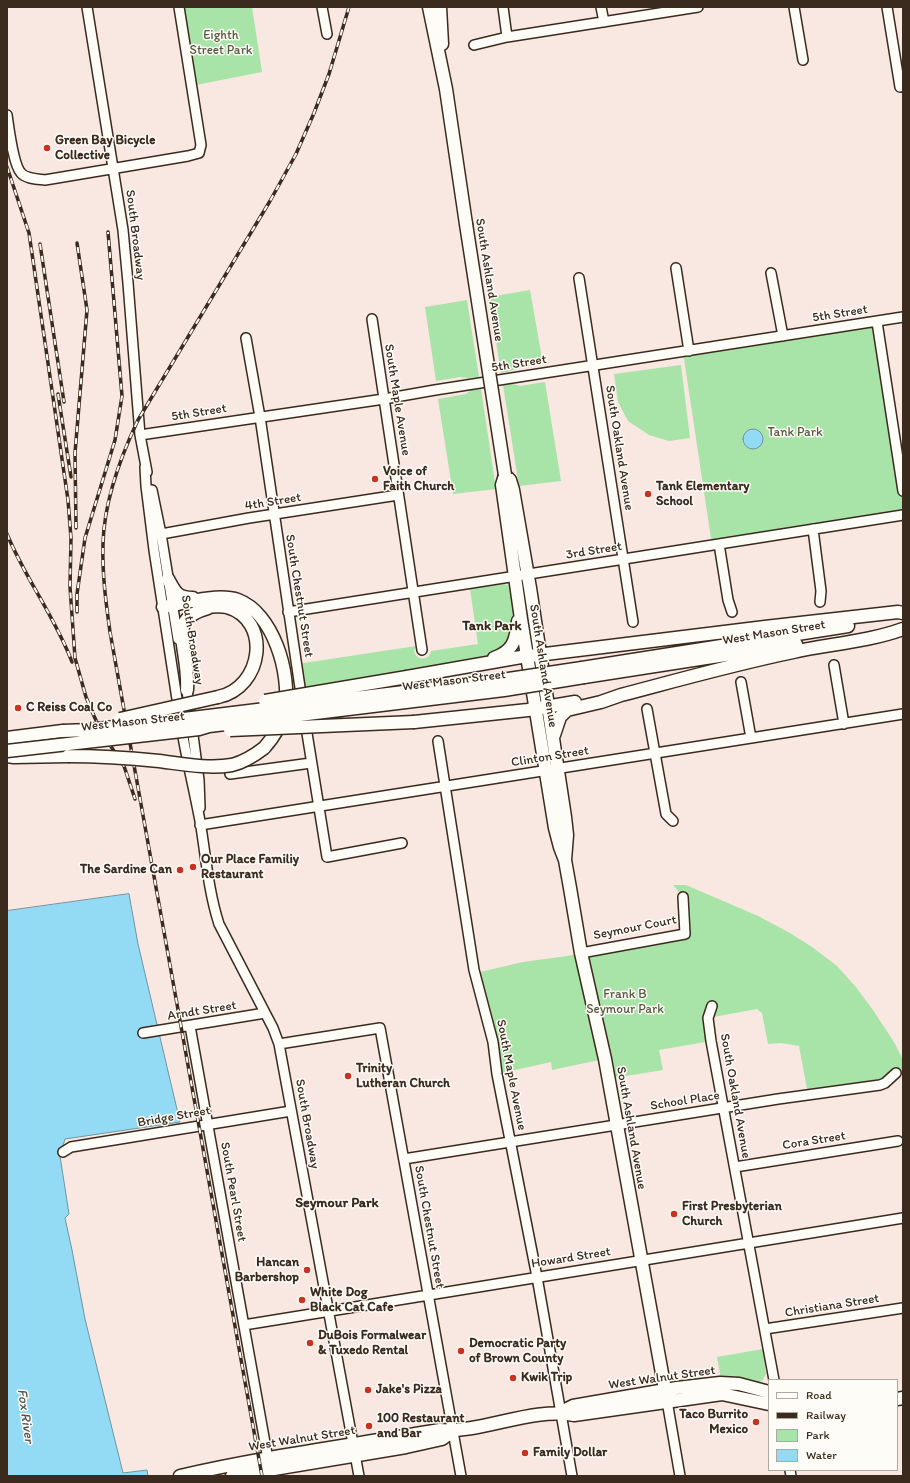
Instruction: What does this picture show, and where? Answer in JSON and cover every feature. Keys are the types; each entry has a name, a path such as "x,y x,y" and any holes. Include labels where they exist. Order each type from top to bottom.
{"main road":[{"name":"South Ashland Avenue","path":"429,7 446,89 506,475 512,484 521,576 520,608 555,832 565,860 581,953 602,1044 666,1396"},
{"name":"South Ashland Avenue","path":"440,7 446,89"},
{"name":"South Ashland Avenue","path":"521,576 540,655 554,738 567,829 565,860"},
{"path":"63,731 88,724 185,706 224,696 234,691 247,679 257,655 254,634 245,619 232,609 222,606 210,595 192,598 182,597 176,593 168,579"},
{"path":"7,756 115,758 198,766 217,766 232,765 241,762 264,748 277,731 285,706 284,677 278,649 268,626 253,610 238,600 216,601 168,609"},
{"path":"187,690 187,674 182,627 192,614 216,601"},
{"path":"478,664 501,655 510,649 515,640 520,608"},
{"path":"192,718 207,712 222,709 528,656 765,627 898,612 903,613"},
{"name":"West Mason Street","path":"7,751 199,729 209,726 504,690 583,672 903,617"},
{"path":"199,729 211,732 414,722 536,709 621,695 793,652 887,635 903,628"},
{"name":"West Mason Street","path":"7,738 63,731 89,730 502,680 583,672 903,628"},
{"path":"554,738 560,717 567,710 601,702 621,695"},
{"name":"West Walnut Street","path":"666,1396 704,1384 728,1383 768,1392"},
{"name":"West Walnut Street","path":"180,1476 237,1473 269,1468 440,1430 454,1431 561,1412 573,1406 666,1396 722,1394 768,1404"}],"street":[{"name":"South Broadway","path":"87,7 126,252 140,435 145,467 146,486 168,579 168,609 187,690 201,793 200,822"},
{"path":"7,115 13,152 17,164 21,173 33,179 45,180 199,153 201,145 179,7"},
{"path":"322,7 327,34"},
{"path":"503,7 507,37"},
{"path":"601,7 604,22"},
{"path":"474,45 507,37 698,7"},
{"path":"794,7 803,60"},
{"path":"887,7 902,86"},
{"path":"676,268 689,351"},
{"path":"771,273 783,336"},
{"name":"South Oakland Avenue","path":"579,278 634,622"},
{"name":"5th Street","path":"140,435 384,399 903,317"},
{"name":"South Maple Avenue","path":"372,319 422,650"},
{"path":"877,322 903,491"},
{"name":"South Chestnut Street","path":"246,338 260,417 288,612 327,857 402,843"},
{"name":"4th Street","path":"157,534 398,495"},
{"name":"3rd Street","path":"288,612 903,515"},
{"path":"812,530 821,591 820,602"},
{"name":"South Broadway","path":"157,534 186,754 200,822 211,895 217,917 228,943 265,1013 279,1044 359,1476"},
{"path":"719,544 728,600 732,612"},
{"path":"834,666 844,724"},
{"path":"741,682 750,738"},
{"path":"647,709 666,814 674,822"},
{"name":"Clinton Street","path":"200,822 318,807 903,714"},
{"name":"South Maple Avenue","path":"438,741 444,787 474,970 493,1042 510,1142 537,1277 572,1476"},
{"path":"230,774 311,763"},
{"name":"Seymour Court","path":"581,953 685,934 683,897"},
{"name":"South Oakland Avenue","path":"712,1006 708,1015 708,1020 774,1379"},
{"name":"Arndt Street","path":"143,1034 265,1013"},
{"name":"South Pearl Street","path":"190,1026 269,1468"},
{"name":"South Chestnut Street","path":"279,1044 380,1028 461,1476"},
{"name":"School Place","path":"404,1159 808,1094 880,1085 885,1083 896,1073"},
{"name":"Bridge Street","path":"63,1152 71,1147 291,1111"},
{"name":"Cora Street","path":"735,1167 898,1141"},
{"name":"Howard Street","path":"244,1325 903,1218"},
{"name":"Christiana Street","path":"765,1330 903,1308"},
{"path":"666,1396 680,1476"}],"green space":[{"name":"Eighth Street Park","path":"179,7 252,7 262,72 191,86"},
{"path":"530,290 543,364 517,368 501,373 489,297"},
{"path":"467,300 479,377 460,377 436,381 425,307"},
{"name":"Tank Park","path":"877,322 903,491 903,515 712,545 683,352"},
{"path":"681,365 690,438 669,441 649,435 628,421 618,402 614,374"},
{"path":"545,382 561,481 519,486 503,385 513,384 520,386"},
{"path":"481,389 496,489 453,494 438,399 466,394 471,390"},
{"path":"503,584 508,585 511,589 514,623 509,643 489,655 439,667 306,690 301,664 304,663 416,646 414,651 416,655 420,658 424,658 429,656 431,651 478,644 470,589"},
{"name":"Frank B Seymour Park","path":"673,885 686,885 758,916 790,933 837,966 855,986 873,1010 894,1042 903,1060 903,1073 896,1073 885,1083 808,1094 799,1046 781,1043 768,1044 762,1013 757,1009 708,1018 711,1041 659,1050 663,1070 613,1078 609,1058 552,1070 551,1062 497,1074 485,1010 480,972 523,962 567,956 684,934 683,897"},
{"path":"763,1349 766,1374 762,1381 757,1383 721,1379 717,1357"}],"water":[{"path":"753,429 760,432 763,439 760,446 753,449 746,446 743,439 746,432"},
{"name":"Fox River","path":"129,894 138,944 180,1122 65,1139 60,1156 69,1214 65,1218 85,1319 123,1473 147,1470 148,1476 7,1476 7,911"}],"railway":[{"path":"262,1476 110,632 104,577 103,544 106,512 114,480 131,434 270,201 296,154 329,74 349,7"},
{"path":"7,167 29,233 68,500 71,538 70,587 75,658 86,697 94,716 102,733 124,766 135,799"},
{"path":"77,612 77,594 85,538 115,440 122,396 108,232"},
{"path":"76,528 75,453 87,310 77,243"},
{"path":"40,244 64,402"},
{"path":"58,394 71,477"},
{"path":"7,534 22,566 57,629 72,662"}],"place":[{"name":"Green Bay Bicycle Collective","path":"47,148"},
{"name":"Voice of Faith Church","path":"375,479"},
{"name":"Tank Elementary School","path":"648,494"},
{"name":"C Reiss Coal Co","path":"18,708"},
{"name":"Our Place Familiy Restaurant","path":"193,867"},
{"name":"The Sardine Can","path":"180,870"},
{"name":"Trinity Lutheran Church","path":"348,1076"},
{"name":"First Presbyterian Church","path":"674,1214"},
{"name":"Hancan Barbershop","path":"307,1270"},
{"name":"White Dog Black Cat Cafe","path":"302,1300"},
{"name":"DuBois Formalwear & Tuxedo Rental","path":"310,1343"},
{"name":"Democratic Party of Brown County","path":"461,1351"},
{"name":"Kwik Trip","path":"513,1378"},
{"name":"Jake's Pizza","path":"368,1390"},
{"name":"Taco Burrito Mexico","path":"756,1422"},
{"name":"100 Restaurant and Bar","path":"369,1426"},
{"name":"Family Dollar","path":"525,1453"}],"district":[{"name":"Tank Park","path":"492,626"},
{"name":"Seymour Park","path":"337,1203"}]}
